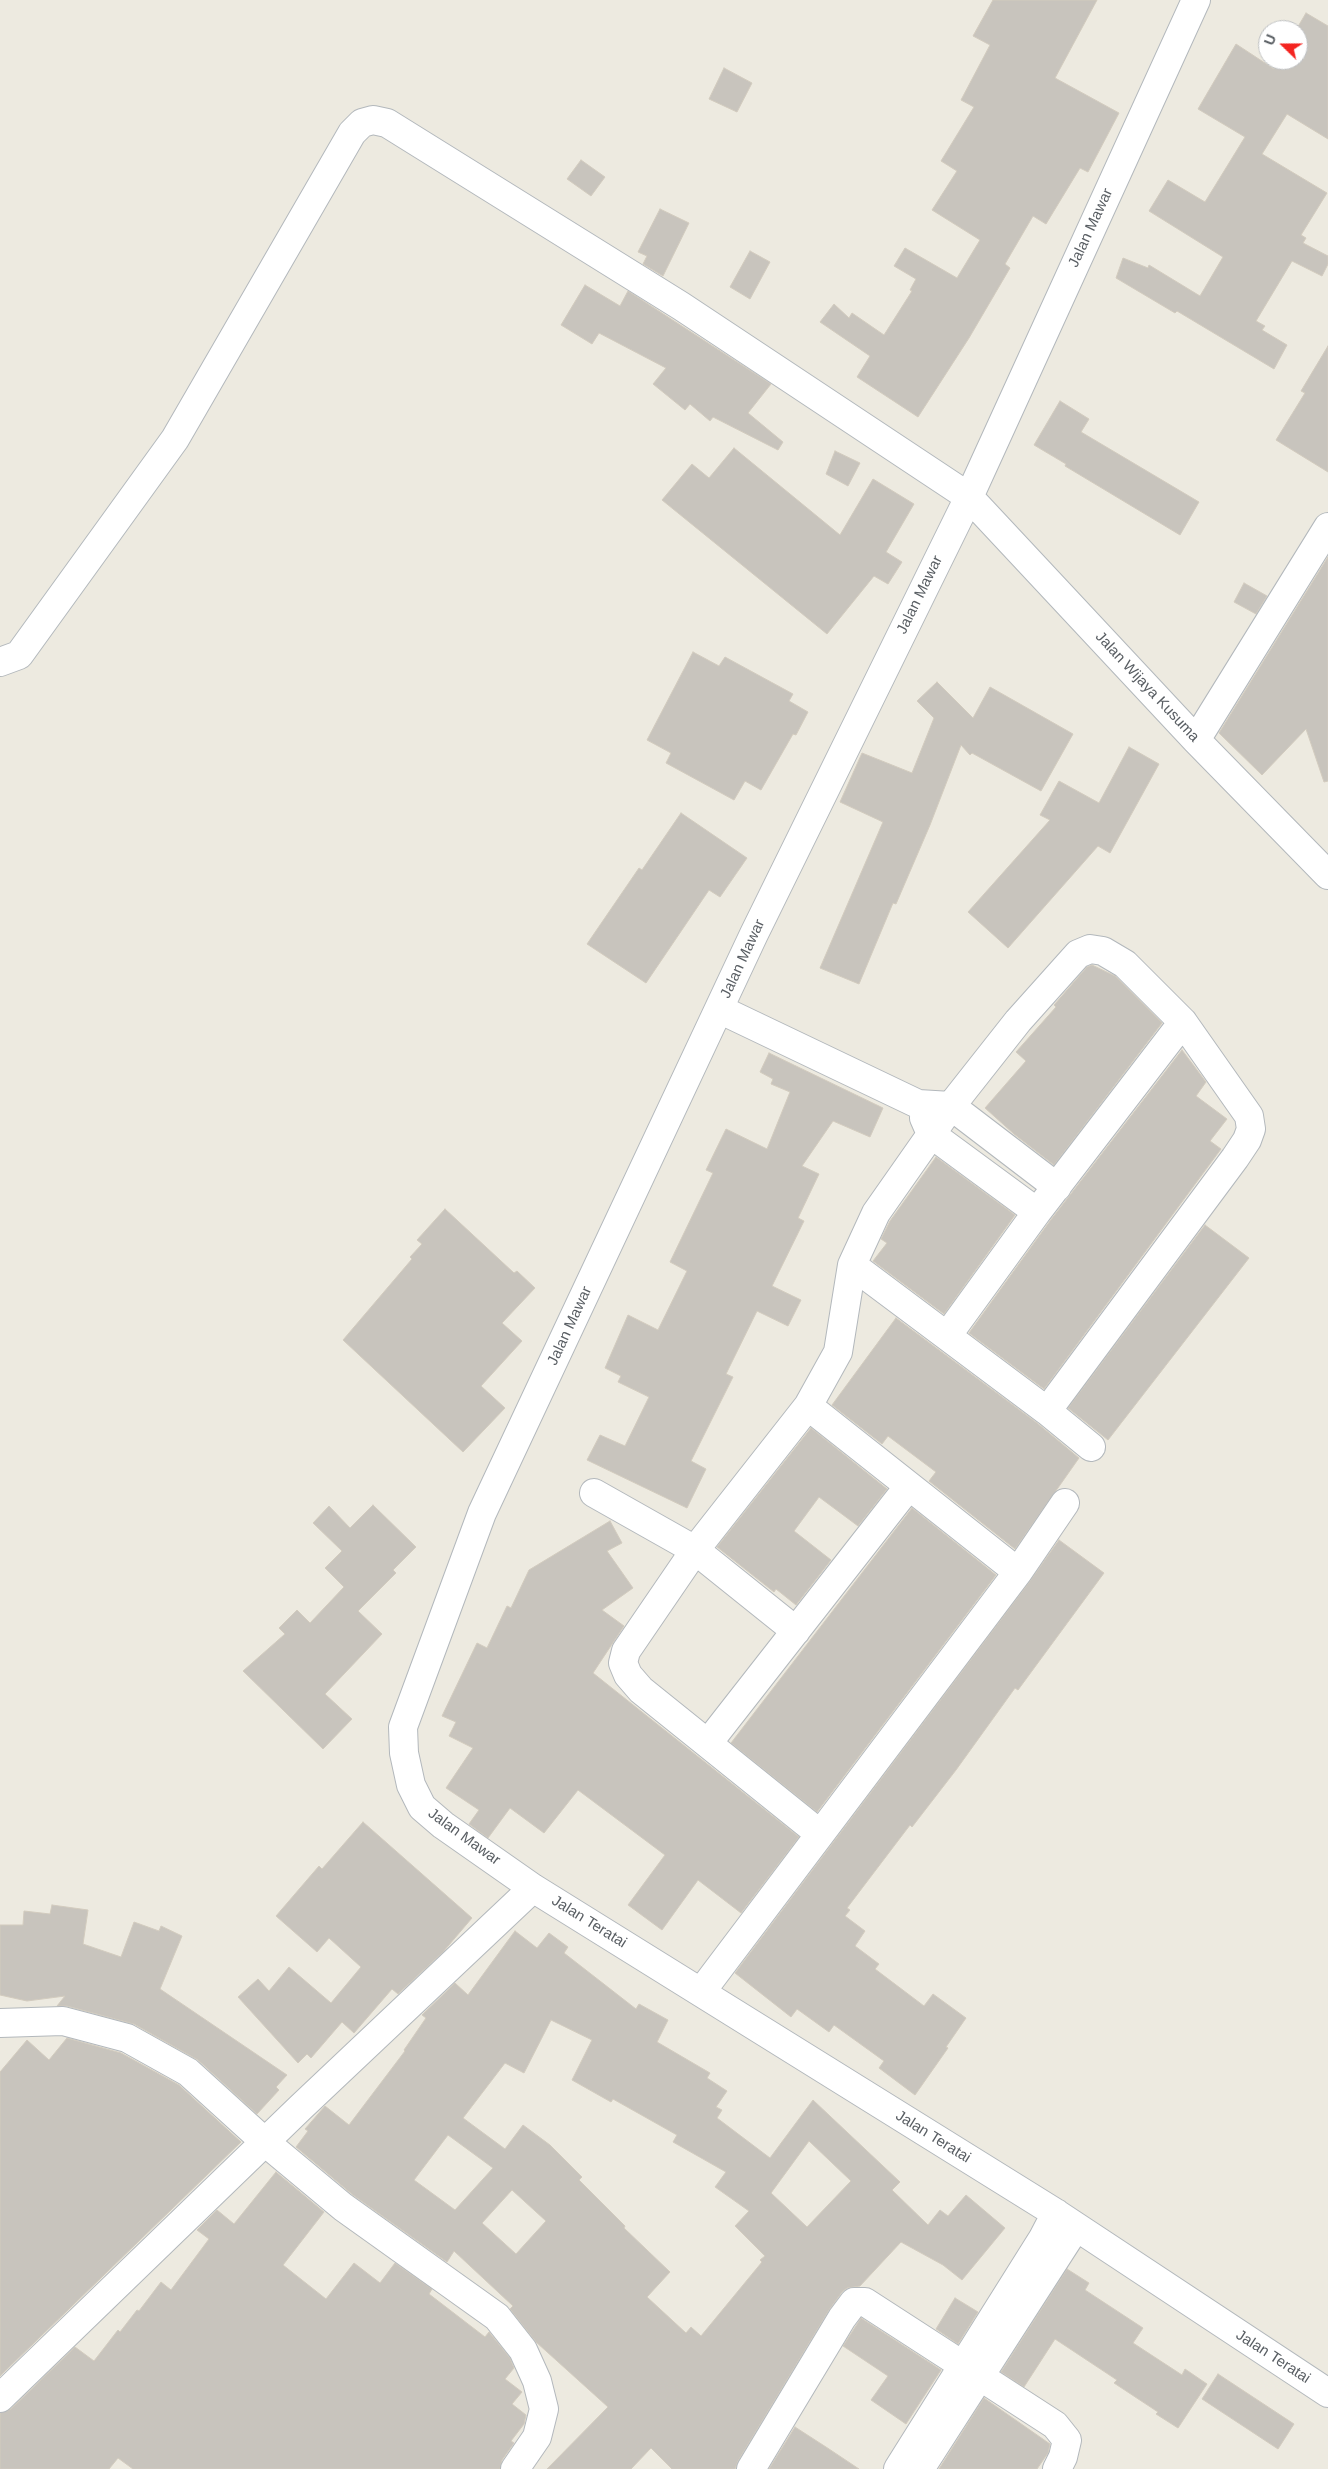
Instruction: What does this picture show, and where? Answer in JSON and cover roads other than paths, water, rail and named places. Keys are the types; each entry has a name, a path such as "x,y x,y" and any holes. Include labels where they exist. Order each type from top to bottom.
{"street":[{"name":"Jalan Mawar","path":"533,1888 443,1825 422,1807 411,1785 404,1754 403,1727 482,1513 719,1009 968,497 1196,0"},
{"name":"Jalan Wijaya Kusuma","path":"0,662 19,655 175,439 352,133 362,123 373,120 387,123 681,306 968,497 1196,740 1328,875"},
{"path":"1196,740 1328,527"},
{"path":"820,1834 642,1690 628,1675 624,1663 626,1651 696,1550 808,1406 838,1352 852,1265 876,1214 951,1106 1018,1021 1078,954 1090,949 1103,951 1125,964 1183,1022 1249,1116 1251,1128 1247,1140 1235,1158 1047,1411"},
{"path":"719,1009 918,1104 951,1106 1057,1187"},
{"path":"947,1336 1037,1212 1183,1022"},
{"path":"918,1104 931,1134 1037,1212"},
{"path":"852,1265 1047,1411 1091,1447"},
{"path":"808,1406 1018,1572"},
{"path":"708,1742 909,1486"},
{"path":"594,1493 696,1550 796,1631"},
{"path":"701,1992 1018,1572 1064,1503"},
{"path":"0,2398 265,2142 533,1888"},
{"name":"Jalan Teratai","path":"533,1888 1066,2220 1328,2393"},
{"path":"0,2023 63,2021 127,2038 188,2072 265,2142 343,2208 497,2317 523,2350 537,2382 544,2409 543,2421 537,2437 515,2469"},
{"path":"920,2469 1043,2238 1066,2220"},
{"path":"751,2469 854,2302 865,2302 880,2309 1055,2425 1066,2440 1063,2457 1057,2469"},
{"path":"898,2469 972,2371"}]}
